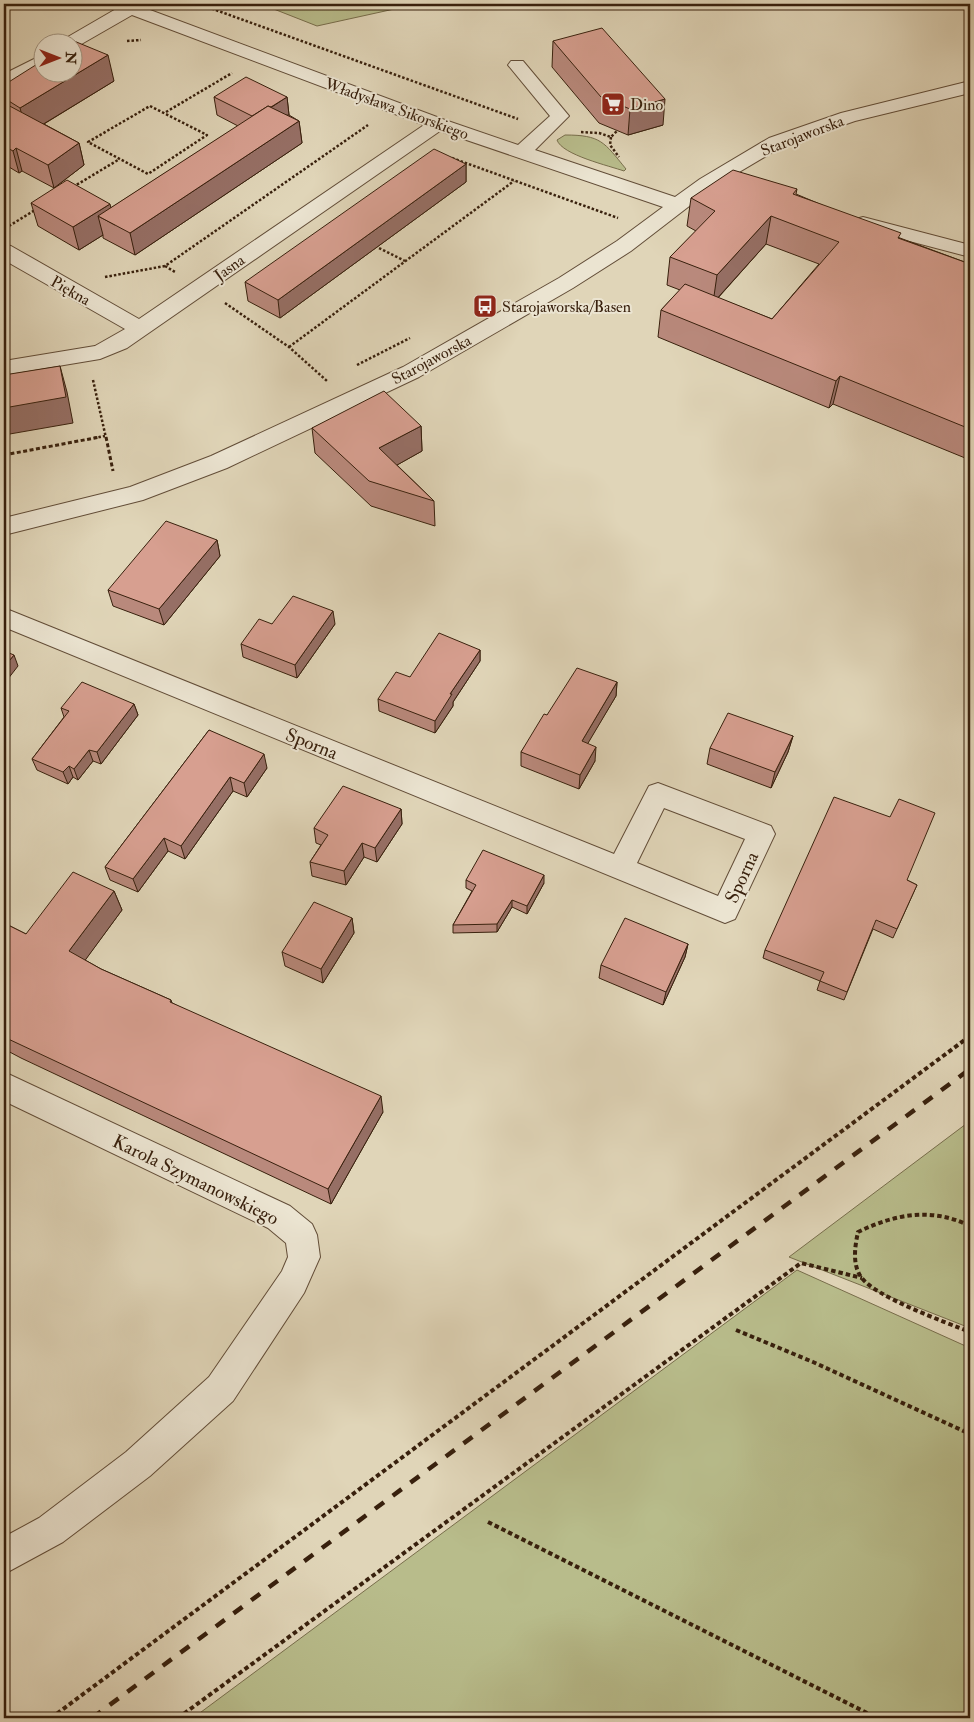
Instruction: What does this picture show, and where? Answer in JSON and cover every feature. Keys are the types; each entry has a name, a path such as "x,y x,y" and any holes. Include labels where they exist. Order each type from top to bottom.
{"street":[{"path":"82,35 124,6"},
{"name":"Władysława Sikorskiego","path":"124,6 438,124 678,205"},
{"path":"517,65 560,116 522,152"},
{"path":"4,82 32,66"},
{"name":"Starojaworska","path":"4,526 135,494 219,462 411,372 566,283 624,246 707,183 742,160 793,136 848,117 970,87"},
{"name":"Jasna","path":"4,368 100,352 119,344 139,328 438,124"},
{"path":"707,183 737,191"},
{"path":"849,220 970,251"},
{"name":"Piękna","path":"4,251 139,328"},
{"name":"Sporna","path":"4,617 620,869 725,911 761,834 658,794 620,869"},
{"name":"Karola Szymanowskiego","path":"4,1086 279,1217 301,1235 304,1257 293,1282 221,1389 138,1464 51,1530 4,1556"}],"path":[{"path":"199,4 524,121"},
{"path":"166,113 238,70"},
{"path":"150,106 207,135 148,174 118,160 88,142 150,106"},
{"path":"96,279 165,266 370,124"},
{"path":"610,145 611,137 618,130"},
{"path":"579,132 599,133 611,137"},
{"path":"289,347 406,262 541,159"},
{"path":"69,190 118,160"},
{"path":"4,228 36,209"},
{"path":"372,245 406,262"},
{"path":"165,266 201,287 289,347 349,401"},
{"path":"93,380 113,475"},
{"path":"4,455 105,436"},
{"path":"51,1718 970,1036"},
{"path":"862,1278 854,1256 858,1232 878,1221 915,1212 959,1219 970,1226"},
{"path":"178,1718 801,1263 862,1278 880,1292 970,1332"},
{"path":"736,1330 813,1362 970,1434"},
{"path":"488,1522 877,1718"}],"green space":[{"path":"261,4 417,4 317,26"},
{"path":"565,135 577,135 601,142 607,146 626,169 624,171 598,163 568,150 557,140"},
{"path":"970,1121 970,1328 789,1257"},
{"path":"797,1270 970,1348 970,1718 193,1718"}],"building":[{"path":"602,28 665,99 630,109 601,97 553,41"},
{"path":"82,44 108,55 82,71"},
{"path":"32,67 32,82 63,82 20,108 4,98 4,85"},
{"path":"246,77 287,97 252,116 214,97"},
{"path":"4,103 79,143 48,165 16,148 13,151 4,146"},
{"path":"268,106 299,121 130,233 98,216"},
{"path":"434,149 466,164 278,300 245,282"},
{"path":"733,170 797,189 793,194 901,233 898,238 970,264 970,429 840,376 836,381 661,310 685,284 772,319 839,242 771,216 717,275 670,257 715,211 691,198"},
{"path":"67,180 110,204 73,227 31,203"},
{"path":"60,366 66,397 4,408 4,375"},
{"path":"384,391 421,426 379,448 434,501 369,481 312,428"},
{"path":"166,521 217,540 159,609 108,590"},
{"path":"293,596 333,611 295,665 241,644 259,619 272,624"},
{"path":"439,633 480,650 450,694 452,694 435,721 378,699 396,672 410,677"},
{"path":"4,651 14,655 4,667"},
{"path":"577,668 617,682 582,741 596,747 580,775 521,752 544,714 547,715"},
{"path":"82,682 134,704 97,752 89,750 74,769 69,766 63,772 32,759 69,711 61,708"},
{"path":"728,713 793,736 775,772 710,748"},
{"path":"209,730 264,754 244,783 230,777 181,846 164,838 133,879 105,867"},
{"path":"343,786 401,809 375,848 362,843 344,871 310,862 328,835 314,828"},
{"path":"834,797 890,817 899,799 935,813 907,880 917,885 897,929 876,920 847,992 820,981 824,972 765,950"},
{"path":"483,850 544,875 527,906 512,900 497,924 453,925 476,885 466,880"},
{"path":"73,872 114,891 69,951 101,969 171,1000 170,1002 381,1096 328,1189 4,1037 4,923 26,934"},
{"path":"314,902 352,918 321,969 282,952"},
{"path":"625,918 688,944 666,992 601,965"}],"railway":[{"path":"92,1718 970,1069"}],"place":[{"name":"Dino","path":"613,104"},
{"name":"Starojaworska/Basen","path":"485,306"}]}
